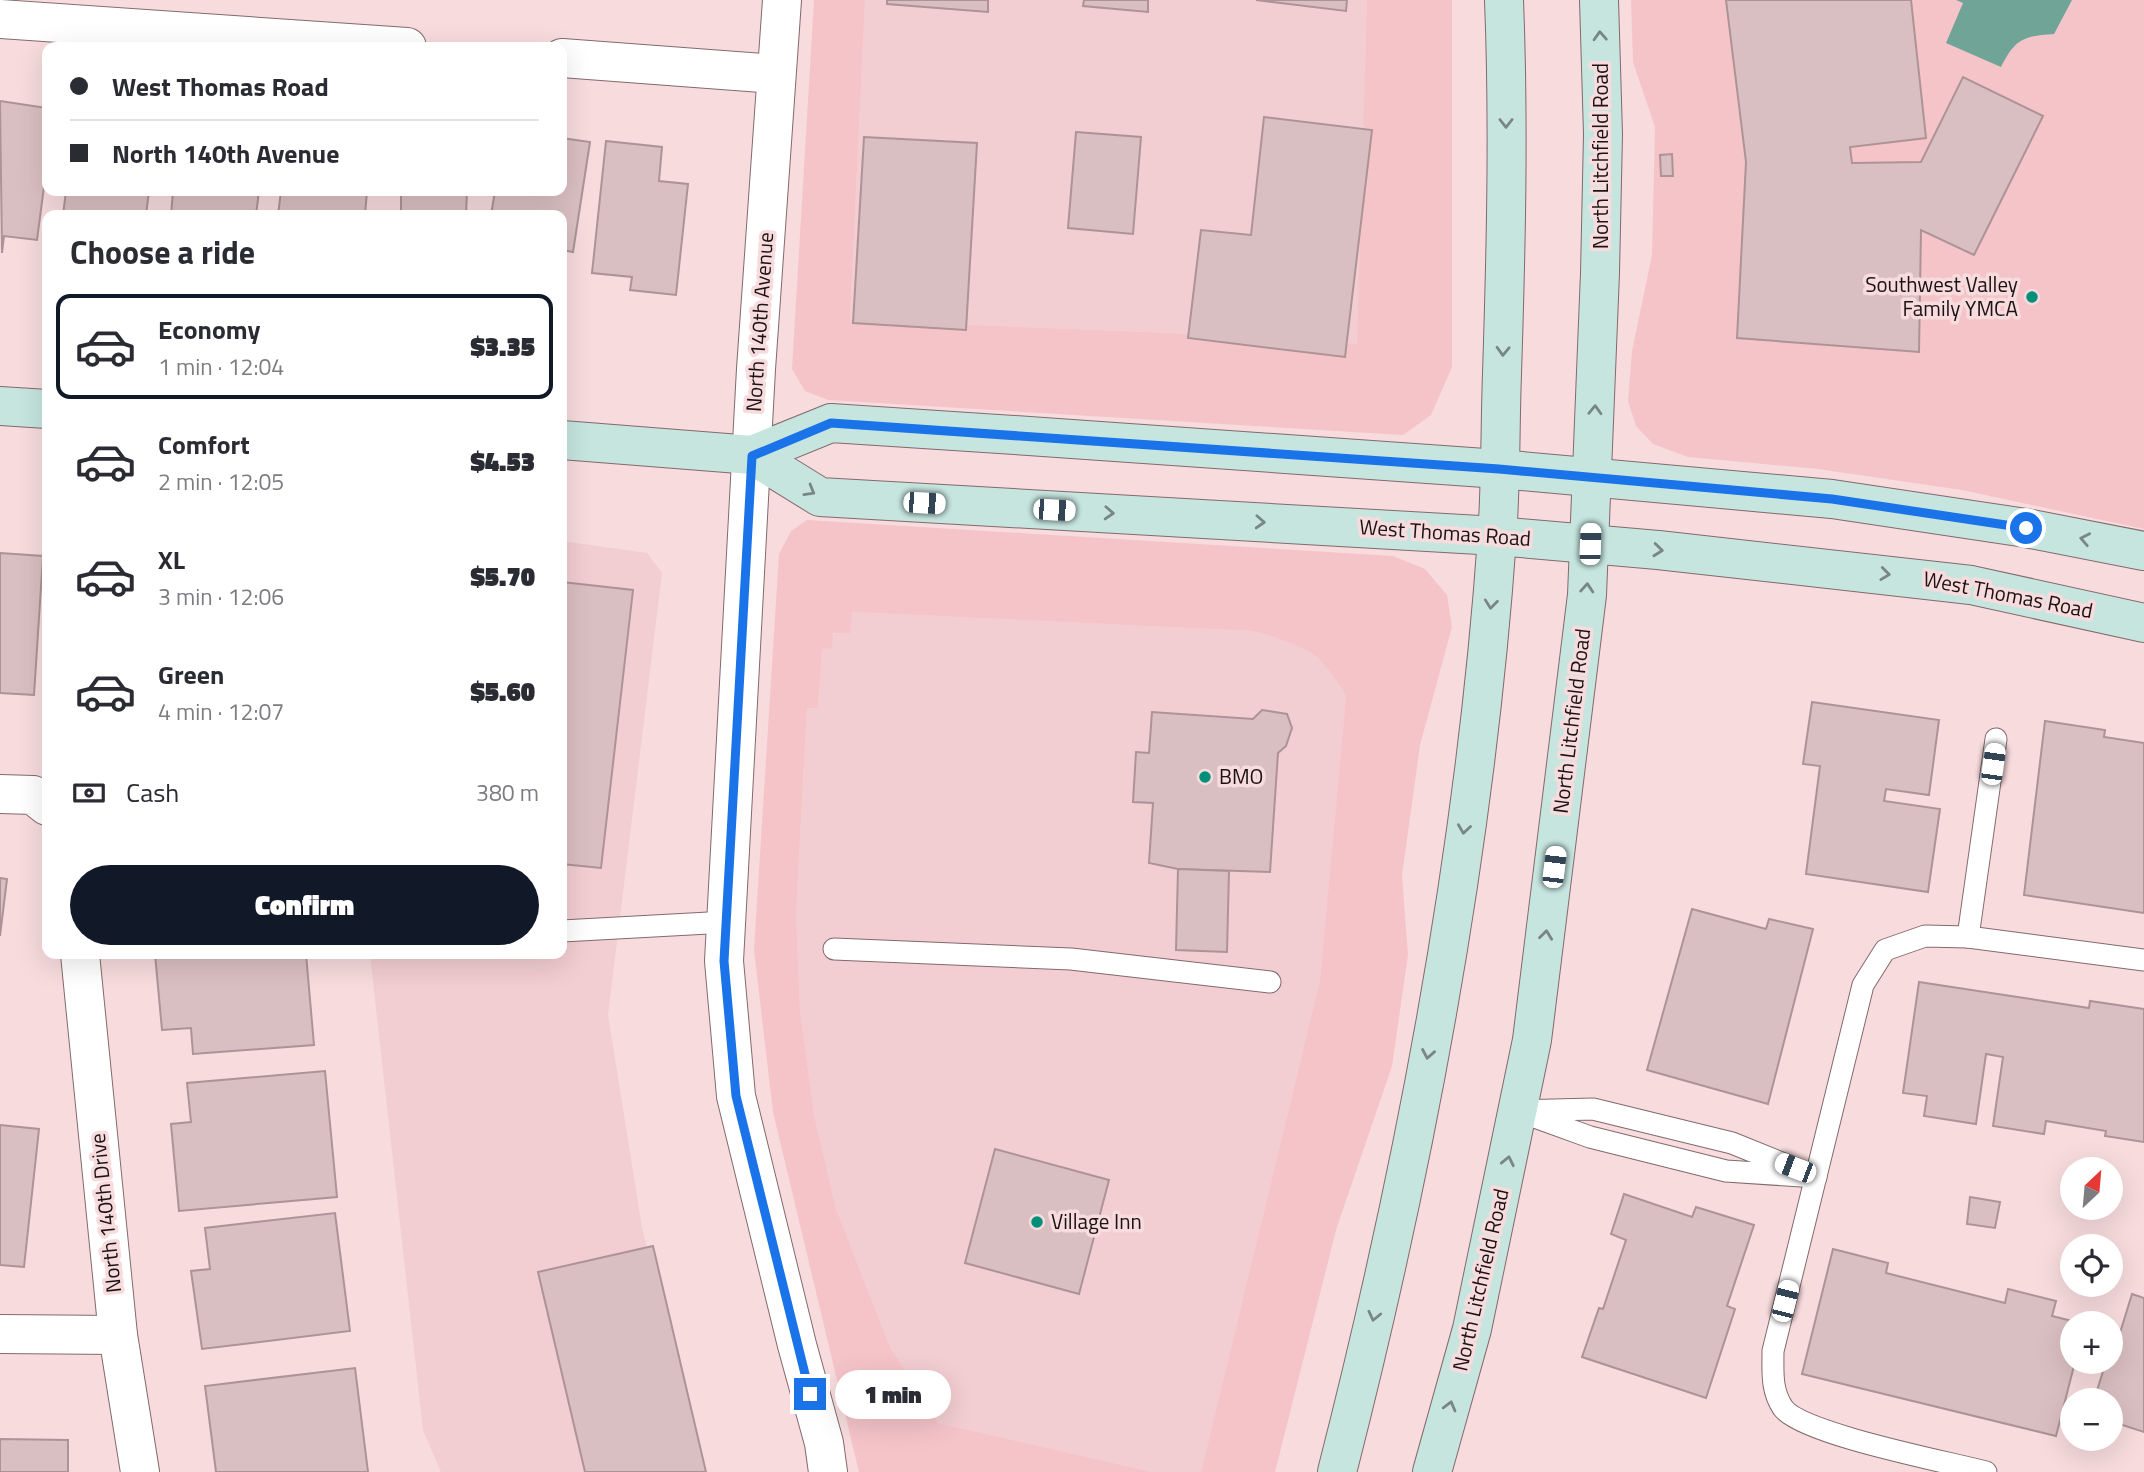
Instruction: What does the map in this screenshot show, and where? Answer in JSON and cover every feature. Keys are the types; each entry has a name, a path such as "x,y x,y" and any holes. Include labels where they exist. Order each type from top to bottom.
{"main road":[{"path":"1337,1472 1390,1250 1444,963 1478,736 1497,536 1505,256 1504,0"},
{"name":"North Litchfield Road","path":"1432,1472 1472,1329 1518,1111 1539,990 1587,595 1603,148 1599,0"},
{"path":"0,406 42,409"},
{"name":"West Thomas Road","path":"752,456 831,423 1499,469 1832,499 2026,528 2144,551"},
{"name":"West Thomas Road","path":"567,440 752,456 820,497 1497,536 1590,544 1970,585 2144,623"}],"street":[{"name":"North 140th Avenue","path":"782,0 752,456 724,961 736,1096 793,1333 824,1443 828,1472"},
{"path":"0,19 334,42"},
{"path":"567,58 776,74"},
{"path":"0,794 33,795 42,802"},
{"name":"North 140th Drive","path":"80,959 118,1335 140,1472"},
{"path":"0,1334 118,1335"}],"lane":[{"path":"1969,937 1996,739"},
{"path":"567,931 727,922"},
{"path":"1986,1472 1818,1429 1784,1410 1773,1387 1773,1351 1863,985 1885,950 1925,936 1969,937 2144,960"},
{"path":"834,949 1071,959 1270,982"},
{"path":"1518,1111 1593,1109 1732,1143 1816,1177"},
{"path":"1518,1111 1590,1137 1726,1171 1816,1177"},
{"path":"1695,1163 1701,1136"}],"shaded area":[{"path":"814,0 865,0 850,320 1172,333 1357,344 1367,0 1452,0 1452,367 1431,415 1403,435 828,400 805,391 792,369"},
{"path":"865,0 1367,0 1358,344 1172,333 850,320"},
{"name":"Southwest Valley Family YMCA","path":"1631,0 1726,0 1746,162 1737,338 1918,352 1921,230 1974,255 2043,116 1963,77 1921,162 1852,163 1850,147 1926,137 1911,0 2144,0 2144,529 1962,490 1818,469 1688,457 1653,444 1636,426 1628,401 1632,351 1652,255 1655,127 1633,62"},
{"path":"1956,0 2072,0 2054,34 2021,41 2011,50 2001,67 1946,43 1963,3"},
{"path":"807,520 1393,556 1425,569 1447,595 1452,627 1420,745 1402,876 1408,955 1392,1066 1336,1230 1275,1472 1201,1472 1320,980 1346,696 1327,668 1309,652 1254,631 852,612 850,633 833,633 832,648 822,649 818,708 807,708 796,913 800,1009 814,1115 836,1209 890,1347 938,1423 1152,1472 859,1472 773,1112 754,950 779,554 791,531"},
{"path":"567,542 647,553 662,573 608,1015 642,1228 705,1472 441,1472 423,1430 371,959 567,959"},
{"path":"852,612 1255,631 1302,646 1329,667 1346,696 1320,980 1201,1472 1152,1472 938,1423 890,1347 836,1209 814,1115 800,1009 796,913 807,708 818,707 822,649"}],"building":[{"path":"887,0 988,0 988,12 887,4"},
{"path":"1084,0 1148,0 1148,12 1083,6"},
{"path":"1256,0 1347,0 1346,11"},
{"name":"Southwest Valley Family YMCA","path":"1726,0 1911,0 1926,138 1850,147 1852,163 1921,162 1963,77 2043,116 1974,255 1921,230 1919,352 1737,338 1746,162"},
{"path":"0,101 42,107 43,196 37,240 4,236 2,253"},
{"path":"1264,117 1372,130 1345,357 1188,338 1201,230 1251,235"},
{"path":"1076,132 1141,137 1133,234 1068,228"},
{"path":"864,137 977,143 966,330 853,323"},
{"path":"567,139 590,142 573,252 567,251 567,210 492,210 494,196 567,196"},
{"path":"606,141 662,147 659,181 688,184 676,295 630,290 632,277 592,273"},
{"path":"1672,154 1673,176 1661,176 1660,155"},
{"path":"65,196 148,196 147,210 64,210"},
{"path":"173,196 258,196 257,210 171,210"},
{"path":"280,196 367,196 365,210 279,210"},
{"path":"401,196 467,196 466,210 401,210"},
{"path":"0,553 42,556 34,695 0,693"},
{"path":"567,583 633,590 601,868 567,865"},
{"path":"1812,702 1939,720 1929,795 1886,789 1884,801 1940,809 1928,892 1806,874 1820,766 1803,764"},
{"name":"BMO","path":"1262,710 1287,714 1292,728 1286,746 1278,753 1270,872 1178,869 1149,863 1153,803 1133,802 1136,752 1149,753 1152,712 1253,719"},
{"path":"2045,721 2105,730 2104,737 2144,743 2144,913 2024,895"},
{"path":"1178,869 1229,871 1227,952 1176,950"},
{"path":"0,878 7,879 0,936"},
{"path":"1692,909 1766,929 1769,919 1813,929 1768,1104 1647,1070"},
{"path":"155,959 306,959 314,1045 193,1054 191,1028 162,1030"},
{"path":"1919,982 2089,1008 2090,1001 2144,1009 2144,1142 2105,1136 2106,1131 2046,1121 2044,1134 1993,1126 2003,1057 1986,1054 1976,1124 1924,1116 1927,1096 1903,1093"},
{"path":"325,1071 337,1197 179,1211 171,1124 191,1122 187,1083"},
{"path":"0,1125 39,1129 24,1267 0,1265"},
{"name":"Village Inn","path":"995,1149 1109,1180 1079,1294 965,1263"},
{"path":"1624,1194 1692,1217 1696,1207 1754,1225 1727,1306 1735,1309 1706,1398 1582,1357 1599,1308 1603,1309 1626,1240 1611,1234"},
{"path":"1970,1197 2000,1202 1995,1228 1967,1224"},
{"path":"335,1213 350,1331 202,1349 191,1271 210,1269 205,1228"},
{"path":"653,1246 706,1472 585,1472 538,1272"},
{"path":"1833,1249 1888,1263 1886,1273 2005,1303 2008,1289 2056,1301 2052,1316 2060,1318 2060,1374 2072,1374 2068,1388 2060,1388 2060,1420 2056,1436 1802,1374"},
{"path":"2132,1294 2144,1298 2144,1432 2123,1425 2123,1388 2098,1388 2102,1374 2123,1374 2123,1323"},
{"path":"355,1368 368,1472 216,1472 205,1386"},
{"path":"0,1439 68,1440 68,1472 0,1472"}],"place":[{"name":"Southwest Valley Family YMCA","path":"2032,297"},
{"name":"BMO","path":"1205,777"},
{"name":"Village Inn","path":"1037,1222"}],"route":[{"path":"810,1394 736,1096 724,961 752,456 831,423 1499,469 1832,499 2026,528"}]}
